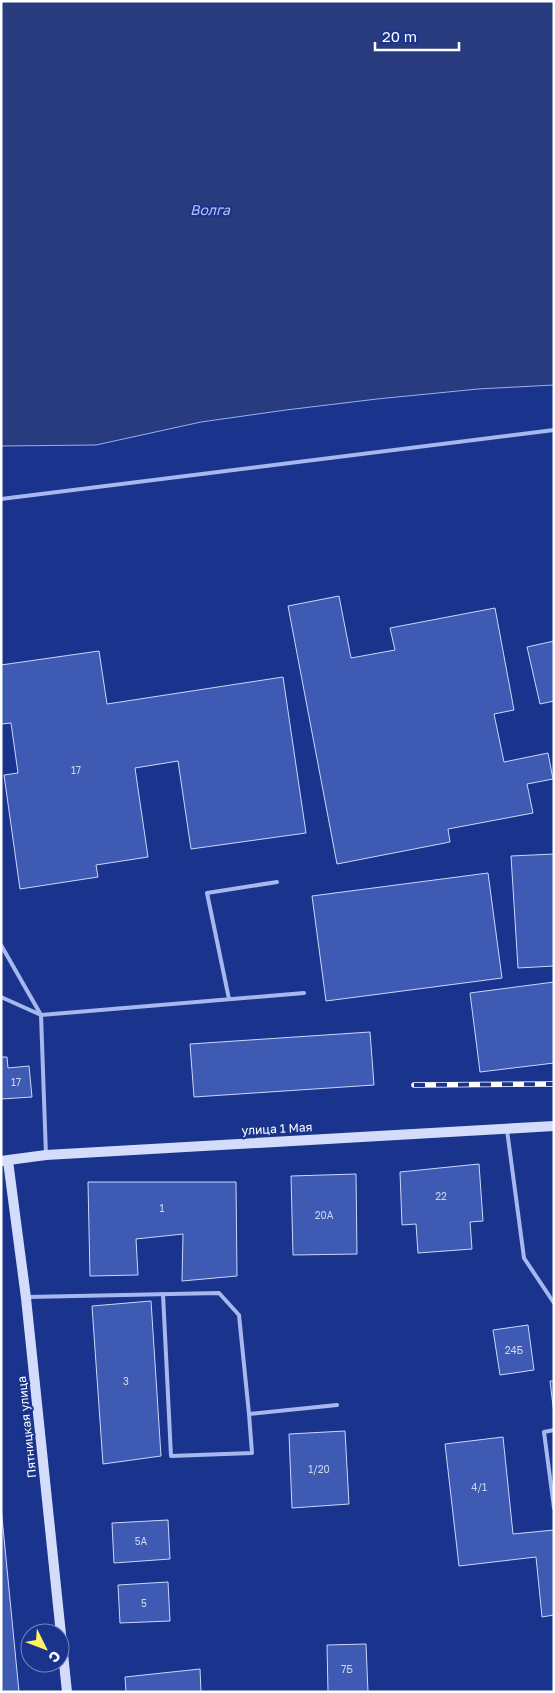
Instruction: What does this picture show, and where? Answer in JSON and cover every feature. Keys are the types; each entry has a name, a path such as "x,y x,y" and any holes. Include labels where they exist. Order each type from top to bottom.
{"street":[{"name":"улица 1 Мая","path":"4,1161 46,1155 554,1126"},
{"name":"Пятницкая улица","path":"4,1161 26,1298 67,1692"}],"lane":[{"path":"1,499 554,430"},
{"path":"229,1000 207,893 277,882"},
{"path":"1,945 41,1015 46,1155"},
{"path":"1,997 41,1015 304,993"},
{"path":"507,1128 524,1258 554,1303"},
{"path":"26,1298 162,1294 219,1293 239,1315 252,1453 171,1456 162,1294"},
{"path":"249,1414 337,1405"},
{"path":"554,1430 544,1432 554,1508"}],"water":[{"name":"Волга","path":"1,1 554,1 554,385 478,389 286,410 201,422 96,445 1,446"}],"building":[{"path":"339,596 351,658 395,650 390,628 495,608 514,710 494,714 504,762 548,753 553,779 527,784 533,813 448,829 450,842 337,864 288,606"},
{"path":"554,641 554,701 540,704 527,647"},
{"path":"99,651 107,704 283,677 306,833 191,849 178,761 135,768 148,857 96,865 98,877 20,889 4,775 18,773 11,723 1,724 1,665"},
{"path":"554,854 554,966 518,968 511,856"},
{"path":"488,873 502,978 326,1001 312,896"},
{"path":"554,982 554,1063 480,1072 470,993"},
{"path":"370,1032 374,1085 194,1097 190,1044"},
{"path":"1,1057 7,1057 8,1068 29,1066 32,1097 1,1099"},
{"path":"479,1164 483,1221 470,1222 472,1249 418,1253 416,1224 402,1225 400,1172"},
{"path":"356,1174 357,1254 293,1255 291,1176"},
{"path":"88,1182 236,1182 237,1276 182,1281 183,1234 136,1239 138,1275 90,1276"},
{"path":"151,1301 161,1456 103,1464 92,1306"},
{"path":"528,1325 534,1370 500,1375 493,1330"},
{"path":"550,1381 554,1381 554,1414"},
{"path":"345,1431 349,1504 292,1508 289,1434"},
{"path":"503,1437 513,1534 554,1530 554,1615 542,1617 536,1557 459,1566 445,1444"},
{"path":"1,1507 19,1692 1,1692"},
{"path":"168,1520 170,1559 114,1563 112,1523"},
{"path":"168,1582 170,1621 120,1623 118,1585"},
{"path":"366,1644 368,1692 328,1692 327,1645"},
{"path":"200,1669 201,1692 126,1692 125,1677"}],"railway":[{"path":"414,1085 554,1084"}]}
